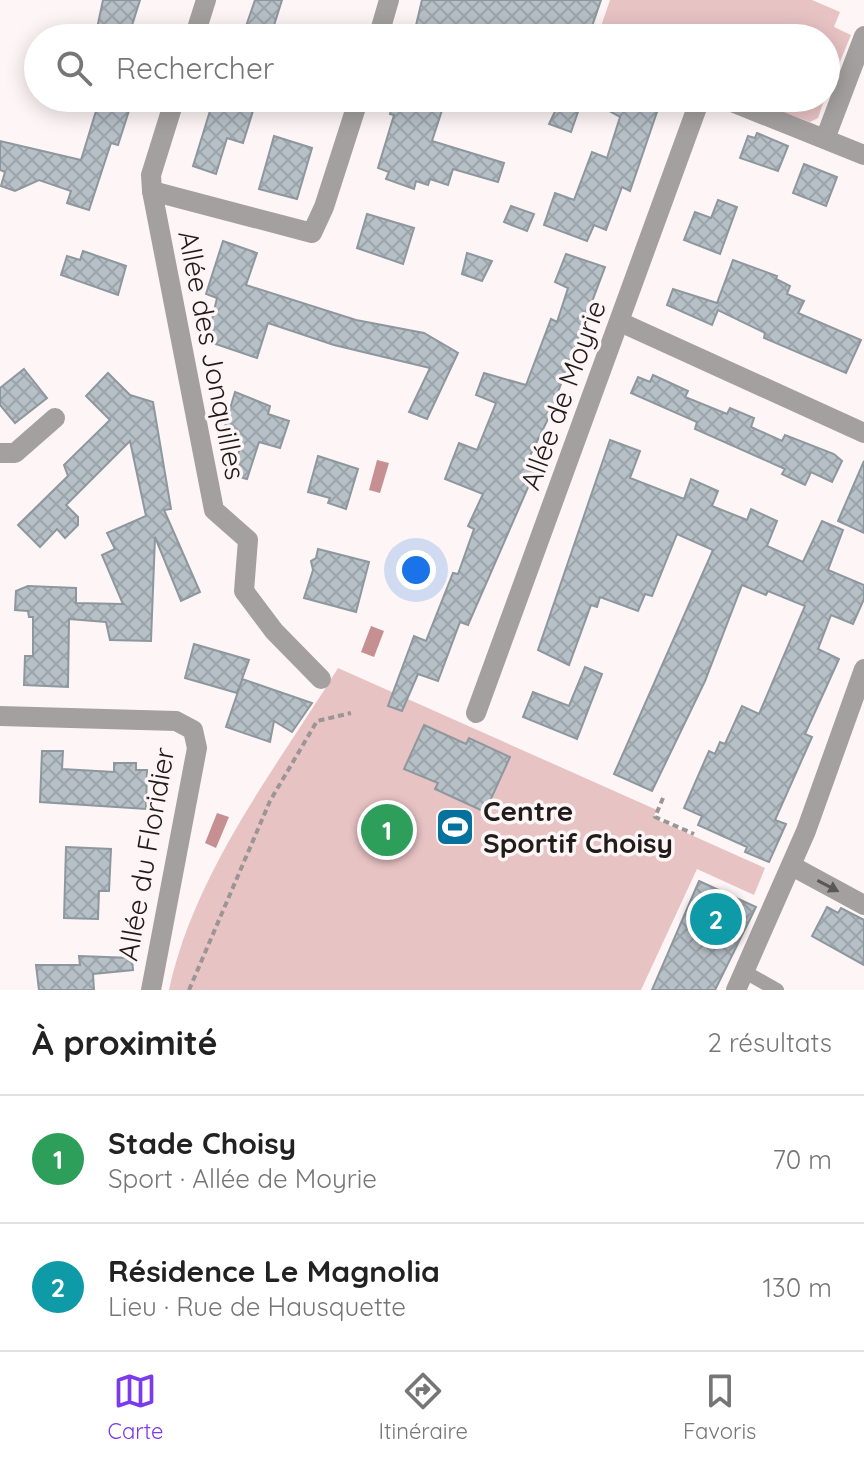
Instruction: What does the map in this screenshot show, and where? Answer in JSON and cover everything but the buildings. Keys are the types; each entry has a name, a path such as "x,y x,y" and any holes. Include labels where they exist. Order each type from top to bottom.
{"street":[{"path":"198,24 206,0"},
{"path":"382,24 389,0"},
{"path":"840,99 864,36"},
{"name":"Allée des Jonquilles","path":"171,112 151,175 152,191 214,510 248,540 244,591 274,631 321,679"},
{"path":"152,191 312,233 324,207 355,112"},
{"name":"Allée de Moyrie","path":"476,713 695,112"},
{"path":"757,112 864,155"},
{"path":"825,139 835,112"},
{"path":"620,322 864,433"},
{"path":"0,453 15,453 55,418"},
{"path":"741,981 859,702 864,669"},
{"name":"Allée du Floridier","path":"0,716 176,721 193,730 197,748 151,990"},
{"path":"792,866 864,905"}],"lane":[{"path":"741,981 777,990"}],"path":[{"path":"189,990 270,801 301,744 317,721 351,713"},
{"path":"663,798 655,817 694,834"}],"shaded area":[{"path":"610,0 812,0 840,12 835,24 602,24"},
{"path":"840,30 851,35 840,62"},
{"path":"782,112 820,112 818,118 810,122"},
{"path":"377,460 389,463 380,493 369,490"},
{"path":"371,626 384,631 374,657 361,652"},
{"name":"Centre Sportif Choisy","path":"338,668 657,810 653,818 765,868 754,895 697,869 641,990 169,990 181,946 218,861 240,821"},
{"path":"217,813 229,817 216,848 205,843"}],"place":[{"name":"Centre Sportif Choisy","path":"455,827"},
{"name":"Stade Choisy","path":"387,830"},
{"name":"Résidence Le Magnolia","path":"716,919"}]}
